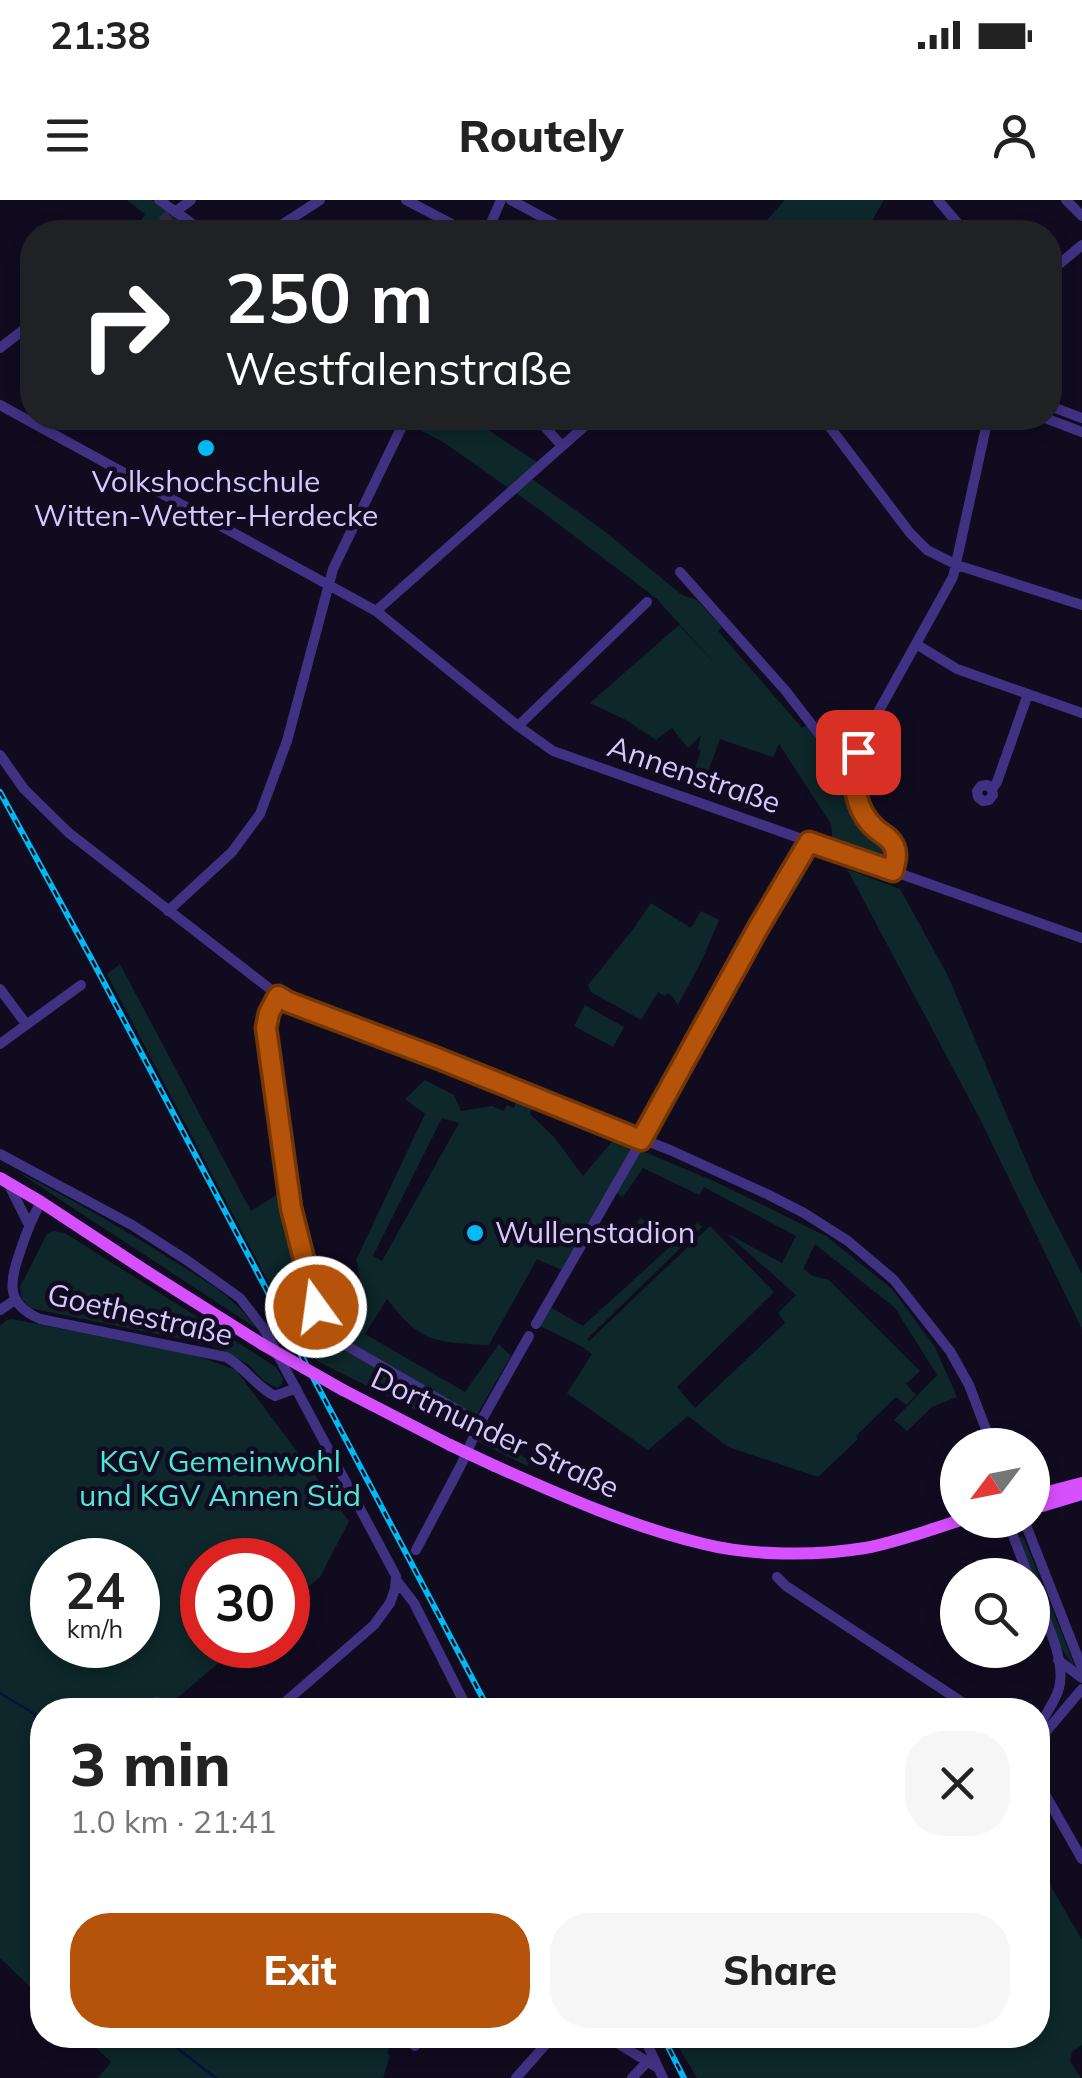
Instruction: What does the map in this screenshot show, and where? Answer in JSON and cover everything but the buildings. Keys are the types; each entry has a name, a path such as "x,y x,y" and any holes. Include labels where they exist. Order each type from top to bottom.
{"main road":[{"name":"Dortmunder Straße","path":"4,1180 262,1344 343,1390 450,1446 628,1521 704,1545 798,1554 894,1542 940,1527"},
{"path":"1050,1491 1082,1483"},
{"path":"1050,1504 1082,1494"}],"street":[{"path":"159,200 187,220"},
{"path":"175,212 192,200"},
{"path":"295,220 320,200"},
{"path":"511,200 548,220"},
{"path":"1066,200 1082,216"},
{"path":"410,201 433,220"},
{"path":"1062,262 1082,245"},
{"path":"0,348 20,332"},
{"name":"Annenstraße","path":"57,430 376,611 553,751 1082,938"},
{"path":"168,911 206,879 242,841 260,814 293,722 333,569 400,430"},
{"path":"547,430 562,446"},
{"path":"376,611 580,430"},
{"path":"832,430 910,534 927,550 957,565 1082,605"},
{"path":"893,871 894,847 862,810 855,790 854,768 866,734 957,565 985,430"},
{"path":"680,572 785,690 836,756 854,768"},
{"path":"518,726 647,602"},
{"path":"916,644 958,668 1082,713"},
{"path":"992,789 1028,694"},
{"path":"0,755 54,820 288,1002 737,1180 804,1213 848,1241 910,1298 950,1351 969,1385 985,1428"},
{"path":"536,1324 809,842"},
{"path":"0,1044 80,985"},
{"path":"0,989 26,1024"},
{"path":"278,996 266,1028 291,1208 319,1316 330,1334 347,1346 478,1427 511,1442"},
{"name":"Goethestraße","path":"0,1154 132,1226 240,1298 264,1329 296,1388 275,1396 226,1357 40,1320 20,1308 12,1290 14,1270 41,1202"},
{"path":"4,1180 29,1225"},
{"path":"0,1310 15,1300"},
{"path":"416,1550 528,1336"},
{"path":"296,1388 396,1581 414,1602 461,1698"},
{"path":"1031,1538 1082,1668"},
{"path":"777,1577 956,1698"},
{"path":"290,1698 374,1625 390,1603 396,1581"},
{"path":"1050,1631 1058,1660 1059,1690 1050,1708"},
{"path":"1058,1660 1082,1684"},
{"path":"1059,1690 1082,1684"},
{"path":"1050,1725 1082,1684"},
{"path":"1050,1804 1082,1859"},
{"path":"516,2078 543,2048"},
{"path":"625,2048 661,2073"},
{"path":"650,2048 661,2073"},
{"path":"632,2078 647,2062"}],"green space":[{"path":"127,200 152,200 180,220 142,220 145,214"},
{"path":"785,200 884,200 874,220 767,220"},
{"path":"420,430 488,430 538,463 525,474 603,530 682,595 697,600 722,627 718,631 802,728 807,725 830,756 827,762 871,829 887,844 890,863 833,845 831,824 779,744 773,757 720,739 708,772 695,768 701,735 688,748 672,728 656,740 590,703 679,625 718,667 656,598 443,442"},
{"path":"847,869 900,889 948,976 1035,1182 1082,1274 1082,1329 980,1119"},
{"path":"651,903 691,928 701,911 719,920 678,1005 672,996 658,992 641,1020 591,992 588,985"},
{"path":"120,964 251,1211 278,1194 315,1328 339,1324 356,1294 356,1260 425,1114 405,1099 425,1080 454,1095 461,1111 492,1106 504,1111 507,1105 514,1108 516,1101 532,1108 530,1114 554,1137 583,1176 614,1139 716,1182 826,1236 892,1289 935,1347 957,1397 932,1407 907,1431 894,1420 937,1375 895,1308 815,1244 803,1269 829,1280 920,1371 906,1384 916,1395 906,1405 896,1397 818,1477 728,1447 688,1416 648,1450 571,1396 567,1393 592,1354 536,1324 547,1305 583,1326 674,1243 637,1223 640,1218 682,1237 697,1223 702,1227 589,1341 710,1226 774,1292 677,1387 695,1408 785,1323 778,1313 796,1295 726,1233 782,1263 796,1236 704,1187 699,1195 643,1168 623,1197 610,1188 562,1270 537,1259 489,1345 431,1338 410,1325 387,1299 365,1334 465,1392 499,1344 511,1356 471,1425 532,1462 527,1466 319,1362 304,1350 107,974","holes":["442,1118 459,1123 382,1261 373,1256"]},
{"path":"585,1005 624,1027 613,1047 574,1026"},
{"path":"15,1170 114,1224 207,1282 256,1328"},
{"path":"65,1233 276,1367 282,1384 277,1388 264,1381 248,1364 215,1346 30,1308 22,1299 20,1287 47,1234"},
{"name":"KGV Gemeinwohl und KGV Annen Süd","path":"12,1319 197,1356 236,1370 349,1521 320,1577 310,1585 310,1538 180,1538 180,1668 213,1668 177,1698 30,1698 30,1987 0,1958 0,1694 5,1696 0,1692 0,1326"},
{"path":"1017,1538 1024,1538 1032,1558 1024,1558"},
{"path":"1050,1604 1076,1669 1050,1624"},
{"path":"1050,1885 1082,1940 1082,2045 1072,2052 1070,2061 1081,2078 697,2078 679,2048 1050,2048"},
{"path":"96,2048 389,2048 390,2056 383,2078 98,2078 111,2062"}],"waterway":[{"path":"0,1693 30,1711"},
{"path":"177,2048 216,2078"}],"tunnel":[{"path":"164,220 175,212"}],"railway":[{"path":"0,792 483,1698"},
{"path":"669,2048 684,2078"}],"place":[{"name":"Volkshochschule Witten-Wetter-Herdecke","path":"206,448"},
{"name":"Wullenstadion","path":"475,1233"}],"route":[{"path":"316,1307 291,1208 266,1028 278,996 641,1140 809,842 893,871 894,847 868,820 856,796 854,768 858,752"}]}
